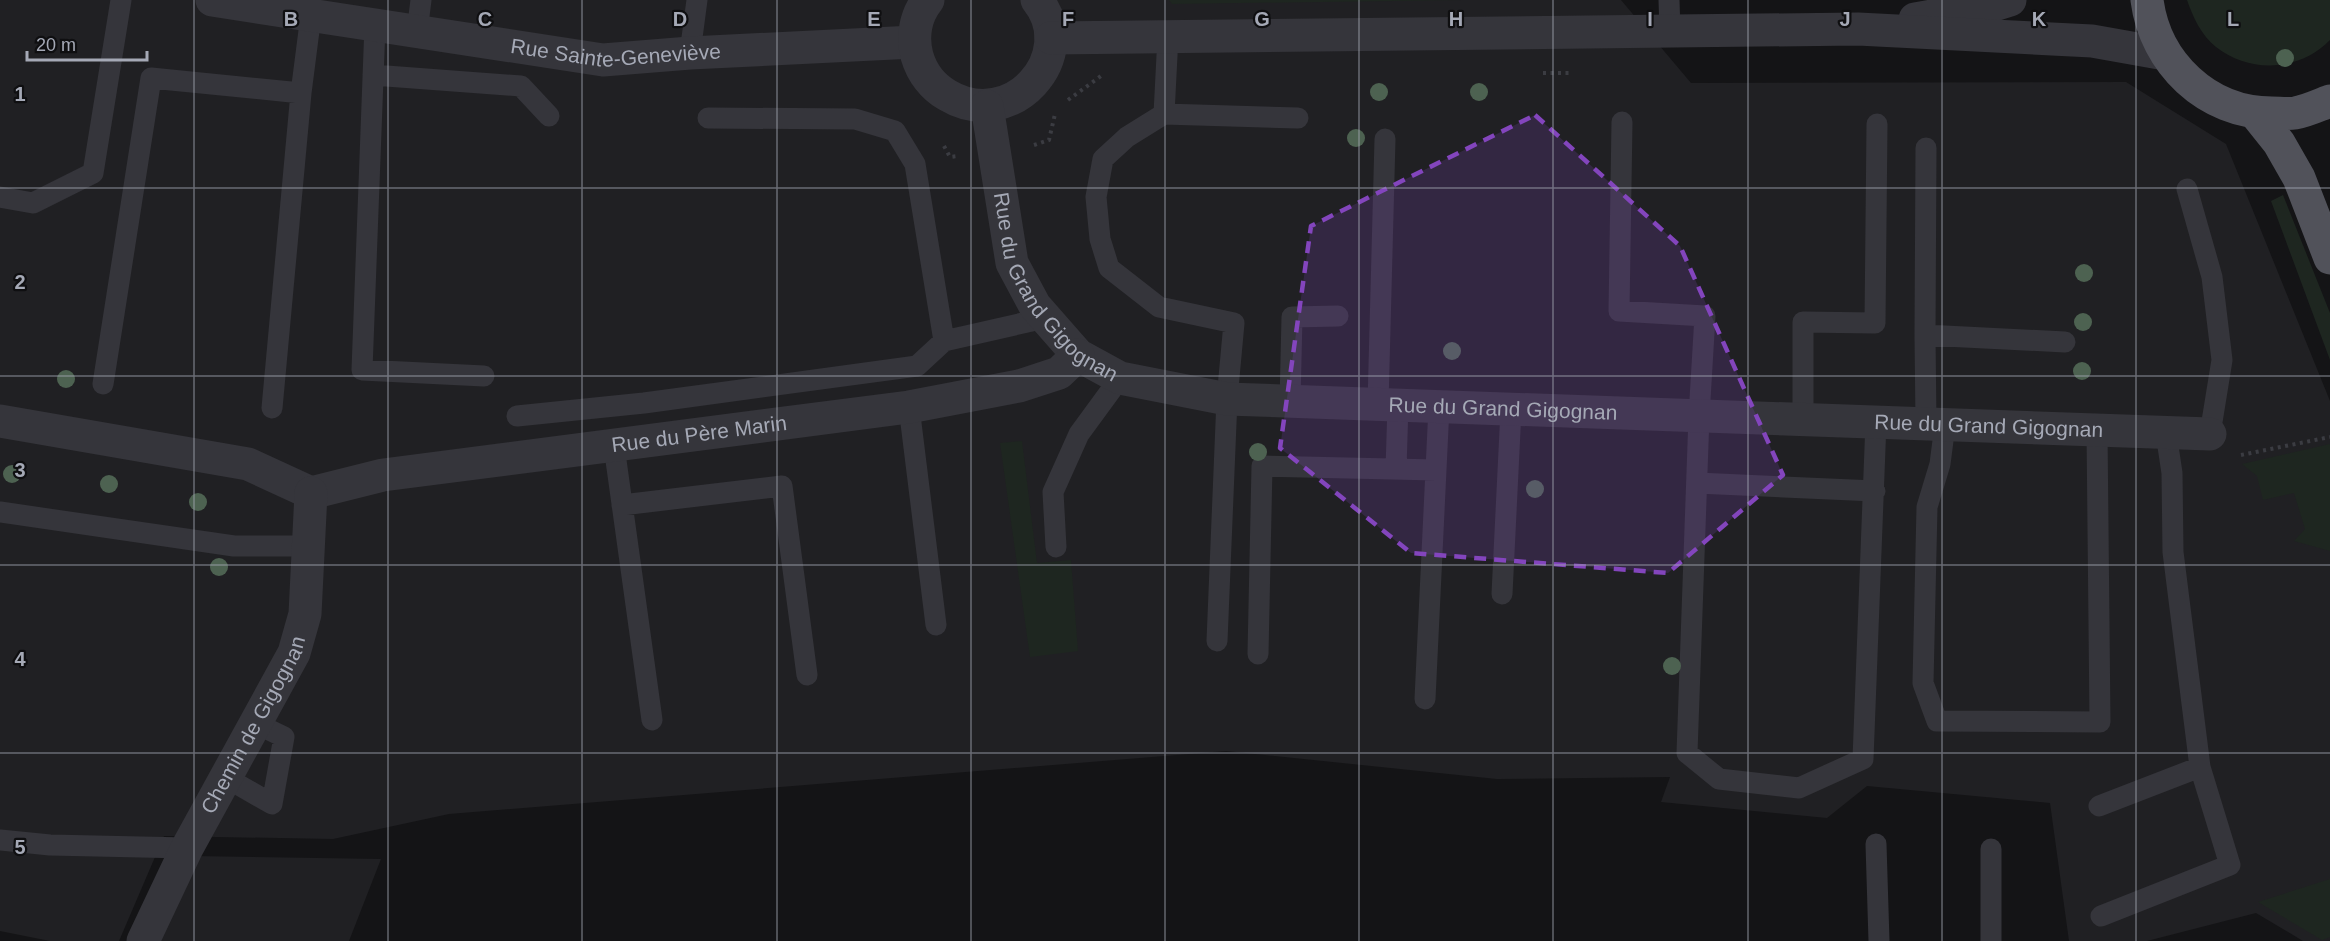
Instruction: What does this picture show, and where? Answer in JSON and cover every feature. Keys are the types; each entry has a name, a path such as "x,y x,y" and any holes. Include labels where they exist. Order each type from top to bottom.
{"main road":[{"path":"2147,0 2150,21 2165,54 2189,82 2220,103 2255,113 2294,113 2330,101"},
{"path":"2255,113 2279,142 2299,178 2330,258"}],"street":[{"path":"928,0 920,10 914,42 920,68 937,89 960,103 987,106 1012,100 1033,84 1046,63 1051,38 1044,9 1037,0"},
{"path":"1858,29 1994,5 2010,0"},
{"name":"Rue Sainte-Geneviève","path":"225,1 375,25 419,16 603,60 690,53 914,42"},
{"path":"1051,38 1168,36 1669,16 1858,29 2092,41 2165,54"},
{"name":"Rue du Grand Gigognan","path":"987,106 1012,263 1035,306 1078,355 1120,378 1227,399 2210,434"},
{"name":"Rue du Père Marin","path":"311,493 383,475 909,407 1019,386 1059,373 1078,355"},
{"path":"0,421 248,464 311,493"},
{"name":"Chemin de Gigognan","path":"143,941 187,848 294,653 305,614 311,493"}],"lane":[{"path":"0,197 33,203 93,173 120,0"},
{"path":"690,53 697,0"},
{"path":"272,408 301,93 311,15"},
{"path":"375,25 362,370 484,376"},
{"path":"1164,114 1168,36"},
{"path":"373,75 521,86 549,117"},
{"path":"103,384 151,78 301,93"},
{"path":"1217,641 1227,399 1234,323 1159,307 1109,268 1100,239 1096,197 1103,159 1127,136 1164,114 1298,118"},
{"path":"708,118 855,119 895,131 915,164 944,342"},
{"path":"1622,122 1618,311 1705,316 1699,416 1687,753 1719,779 1799,788 1863,759 1876,422"},
{"path":"1803,420 1803,322 1875,323 1877,124"},
{"path":"1384,139 1388,405 1396,469"},
{"path":"1926,148 1925,336 1940,464 1927,507 1923,683 1937,721 2100,722 2097,430"},
{"path":"2187,189 2212,277 2222,360 2210,434"},
{"path":"1290,402 1292,317 1338,316"},
{"path":"517,416 644,403 917,366 944,342 1045,318"},
{"path":"1925,336 2065,342"},
{"path":"1056,547 1053,492 1079,434 1120,378"},
{"path":"909,407 936,625"},
{"path":"1425,699 1438,407"},
{"path":"1502,594 1511,410"},
{"path":"2101,916 2230,865 2200,767 2174,552 2172,473 2166,433"},
{"path":"614,446 652,720"},
{"path":"1258,654 1262,466 1436,470"},
{"path":"1697,483 1875,491"},
{"path":"622,505 782,486 807,675"},
{"path":"0,512 234,546 309,546"},
{"path":"225,777 272,804 284,737 255,723"},
{"path":"2099,806 2200,767"},
{"path":"0,840 50,845 187,848"},
{"path":"1876,844 1879,941"},
{"path":"1991,849 1991,941"}],"path":[{"path":"1066,102 1103,74"},
{"path":"1034,145 1049,140 1056,109"},
{"path":"2210,434 2224,459 2330,437"}],"highlighted area":[{"path":"1535,115 1680,246 1783,475 1668,573 1411,553 1280,448 1311,226"}],"shaded area":[{"path":"0,0 1621,0 1691,83 2126,82 2226,144 2330,401 2330,941 2303,941 2256,913 2147,941 2069,941 2050,803 1867,786 1827,818 1661,802 1670,777 1497,779 1226,751 449,814 333,839 164,836 119,941 50,941 0,931"},
{"path":"1169,0 1462,0 1172,4"},
{"path":"2187,0 2330,0 2330,40 2318,50 2290,63 2259,65 2244,62 2229,56 2206,37"},
{"path":"2283,195 2330,313 2330,360 2271,201"},
{"path":"1022,441 1037,563 1071,560 1078,651 1030,657 1000,443"},
{"path":"2330,444 2330,551 2294,541 2305,529 2294,493 2263,500 2257,476 2242,464"},
{"path":"192,856 381,859 349,941 159,941"},
{"path":"2330,879 2330,937 2322,940 2258,902"}]}
